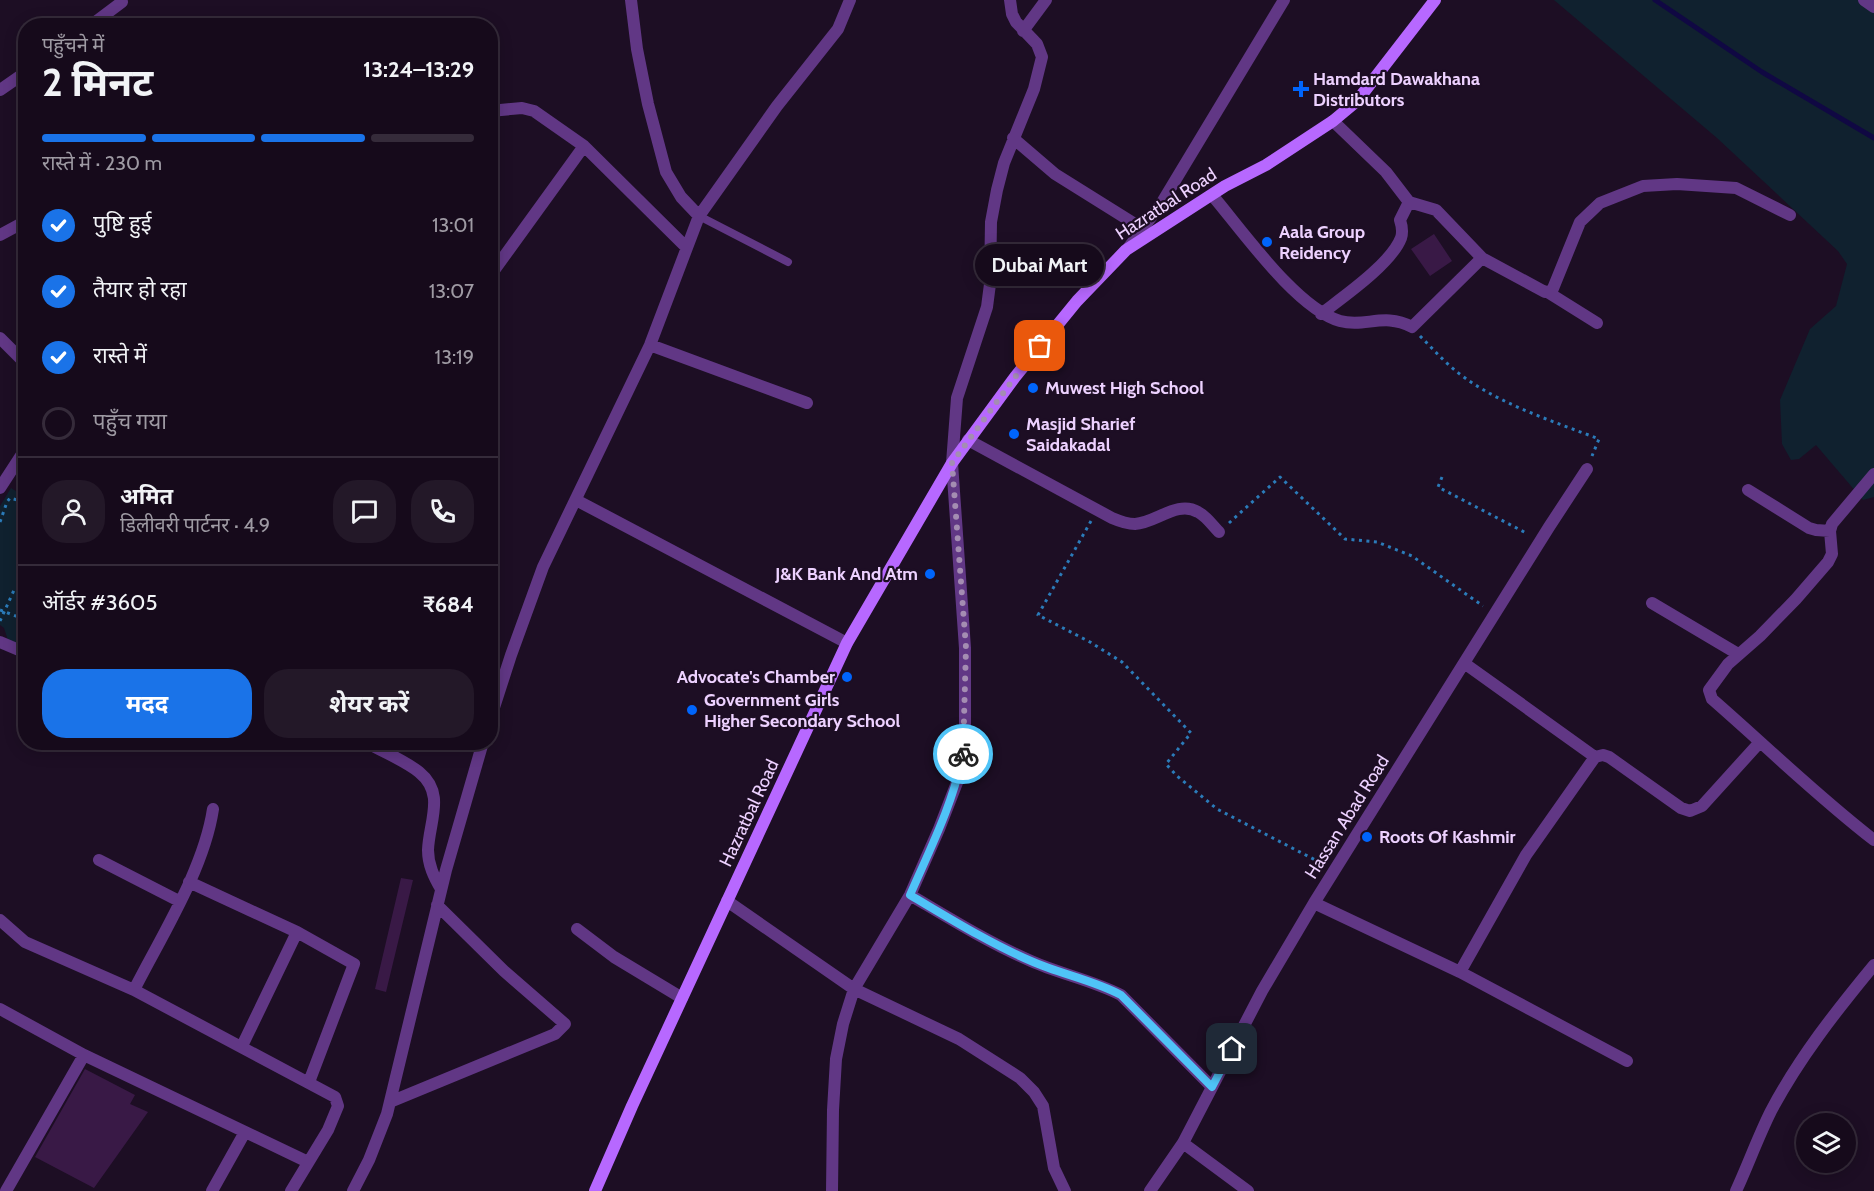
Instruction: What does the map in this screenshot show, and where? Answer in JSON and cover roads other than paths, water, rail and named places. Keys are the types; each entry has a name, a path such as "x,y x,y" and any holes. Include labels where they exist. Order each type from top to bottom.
{"main road":[{"name":"Hazratbal Road","path":"595,1191 682,998 848,643 952,463 968,440 1015,377 1077,301 1126,250 1212,195 1266,165 1333,121 1357,101 1435,0"}],"street":[{"path":"631,0 637,49 648,104 666,171 681,197 699,216"},
{"path":"498,695 543,567 650,345 699,216 777,106 838,29 850,0"},
{"path":"832,1191 832,1110 838,1041 854,989 910,895 951,800 965,747 966,648 952,463 957,398 987,307 990,284 991,222 997,190 1013,138 1034,89 1042,57 1037,44 1023,31 1012,14 1010,0"},
{"path":"1023,31 1046,0"},
{"path":"1126,250 1161,204 1284,0"},
{"path":"1864,0 1874,7"},
{"path":"101,18 124,1"},
{"path":"112,18 124,1"},
{"path":"0,90 18,78"},
{"path":"498,110 522,108 534,111 584,146 687,248"},
{"path":"1333,121 1386,172 1409,202 1436,210 1482,258 1549,293 1596,323"},
{"path":"1013,138 1062,179 1143,229"},
{"path":"498,265 584,146"},
{"path":"1549,293 1552,291 1580,222 1600,203 1643,186 1677,184 1736,188 1790,215"},
{"path":"1212,195 1287,284 1321,314 1342,321 1389,320 1400,321 1412,327 1482,258"},
{"path":"1321,314 1353,291 1395,248 1401,237 1400,220 1409,202"},
{"path":"0,235 18,225"},
{"path":"0,338 18,356"},
{"path":"650,345 807,403"},
{"path":"968,440 1112,518 1134,524 1151,521 1174,510 1192,510 1201,514 1219,532"},
{"path":"0,488 18,460"},
{"name":"Hassan Abad Road","path":"1150,1191 1183,1143 1262,991 1314,903 1587,469"},
{"path":"1874,474 1835,519 1830,531 1832,554 1828,562 1760,636 1738,654 1712,684 1709,694 1845,818 1874,840"},
{"path":"1748,490 1809,528 1830,531"},
{"path":"576,500 848,643"},
{"path":"1652,603 1738,654"},
{"path":"0,642 18,650"},
{"path":"1464,663 1595,757"},
{"path":"1460,972 1526,855 1595,757 1603,755 1609,757 1681,808 1690,811 1702,806 1760,742"},
{"path":"380,750 418,771 430,783 436,802 428,851 431,872 441,889"},
{"path":"353,1191 369,1160 387,1114 441,889 481,750"},
{"path":"134,990 189,882 211,825 213,808"},
{"path":"99,860 179,902"},
{"path":"189,882 297,932 354,964 309,1082"},
{"path":"910,895 995,944 1063,974 1121,995 1212,1087"},
{"path":"728,901 854,989 959,1039 1011,1072 1035,1092 1043,1107 1054,1168 1065,1191"},
{"path":"1314,903 1460,972 1627,1061"},
{"path":"390,1102 569,1027 504,971 437,905"},
{"path":"0,920 25,942 134,990 331,1094 338,1101 338,1107 328,1130 291,1191"},
{"path":"577,929 614,957 682,998"},
{"path":"242,1046 297,932"},
{"path":"1736,1191 1771,1112 1796,1069 1837,1011 1874,965"},
{"path":"0,1009 84,1054 308,1162"},
{"path":"6,1191 84,1054"},
{"path":"212,1191 245,1132"},
{"path":"1183,1143 1248,1191"}],"lane":[{"path":"699,216 788,262"}],"waterway":[{"path":"1655,0 1762,72 1874,138"}],"place":[{"name":"Hamdard Dawakhana Distributors","path":"1301,89"},
{"name":"Aala Group Reidency","path":"1267,242"},
{"name":"Dubai Mart","path":"1040,346"},
{"name":"Muwest High School","path":"1033,388"},
{"name":"Masjid Sharief Saidakadal","path":"1014,434"},
{"name":"J&K Bank And Atm","path":"930,574"},
{"name":"Advocate's Chamber","path":"847,677"},
{"name":"Government Girls Higher Secondary School","path":"692,710"},
{"name":"Roots Of Kashmir","path":"1367,837"}]}
